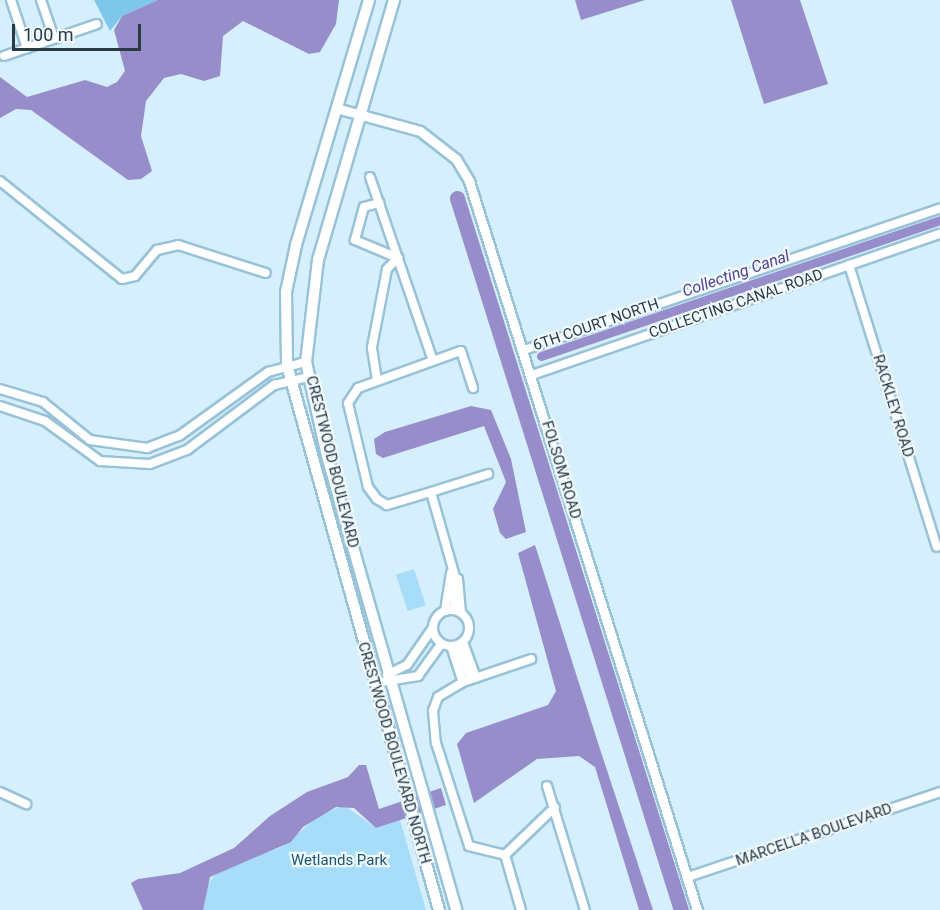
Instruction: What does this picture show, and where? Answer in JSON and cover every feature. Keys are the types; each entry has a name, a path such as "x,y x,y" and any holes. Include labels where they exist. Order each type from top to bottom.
{"main road":[{"name":"CRESTWOOD BOULEVARD","path":"349,597 290,381 287,365 286,292 336,108 369,0"},
{"name":"CRESTWOOD BOULEVARD","path":"394,0 363,115 318,260 306,362 399,714"},
{"name":"CRESTWOOD BOULEVARD NORTH","path":"349,597 439,910"},
{"name":"CRESTWOOD BOULEVARD NORTH","path":"399,714 456,910"}],"street":[{"path":"11,0 27,48"},
{"path":"41,0 54,38"},
{"path":"4,56 97,24"},
{"name":"FOLSOM ROAD","path":"336,108 420,131 456,159 481,211 697,910"},
{"path":"370,177 433,361"},
{"path":"0,181 122,279 135,276 157,250 178,245 266,273"},
{"path":"379,203 364,207 355,240 398,258"},
{"name":"6TH COURT NORTH","path":"524,350 940,208"},
{"name":"COLLECTING CANAL ROAD","path":"532,375 940,234"},
{"path":"377,380 372,347 387,269 398,258"},
{"name":"RACKLEY ROAD","path":"849,265 937,547"},
{"path":"473,388 461,351 358,388 348,403 368,488 387,505 489,474"},
{"path":"0,389 44,402 90,440 147,448 179,436 287,365 306,362"},
{"path":"0,406 45,421 100,461 150,464 187,450 274,385 309,377"},
{"path":"431,492 452,570 453,611 470,627 457,645"},
{"path":"375,683 389,678 408,665 432,629 453,611"},
{"path":"432,629 441,644"},
{"path":"389,678 418,676 441,644"},
{"path":"441,644 457,645"},
{"path":"457,645 470,680"},
{"path":"457,645 470,680"},
{"path":"505,855 469,846 436,743 433,711 438,697 470,680 531,659"},
{"path":"547,786 585,910"},
{"path":"0,792 26,804"},
{"name":"MARCELLA BOULEVARD","path":"688,877 940,792"},
{"path":"505,855 555,807"},
{"path":"505,855 521,910"}],"green space":[{"path":"414,569 426,605 408,611 396,575"},
{"name":"Wetlands Park","path":"344,805 376,828 400,820 426,910 203,910 203,890 220,869 282,847 319,816"}],"shaded area":[{"path":"94,0 158,0 122,16 110,31"},
{"path":"158,0 339,0 336,24 320,52 309,54 243,21 223,36 220,76 204,81 181,74 164,78 146,101 141,136 152,171 141,179 128,180 31,110 16,109 0,118 0,77 27,97 85,80 107,87 117,82 125,71 114,30 122,16"},
{"path":"575,0 645,0 581,20"},
{"path":"731,0 800,0 828,84 764,104"},
{"path":"471,406 491,410 511,459 526,532 506,539 500,533 493,509 506,482 484,426 383,458 376,454 374,439 385,432"},
{"path":"535,545 653,910 639,910 595,767 579,756 537,759 474,803 457,744 466,733 548,705 556,691 518,553"},
{"path":"359,765 366,765 379,809 441,788 446,805 376,828 354,808 336,807 303,827 291,842 210,877 203,910 143,910 131,883 138,879 180,873 234,848 270,816 307,792 348,777"}],"waterway":[{"path":"457,198 681,910"},
{"name":"Collecting Canal","path":"541,356 940,220"}]}
